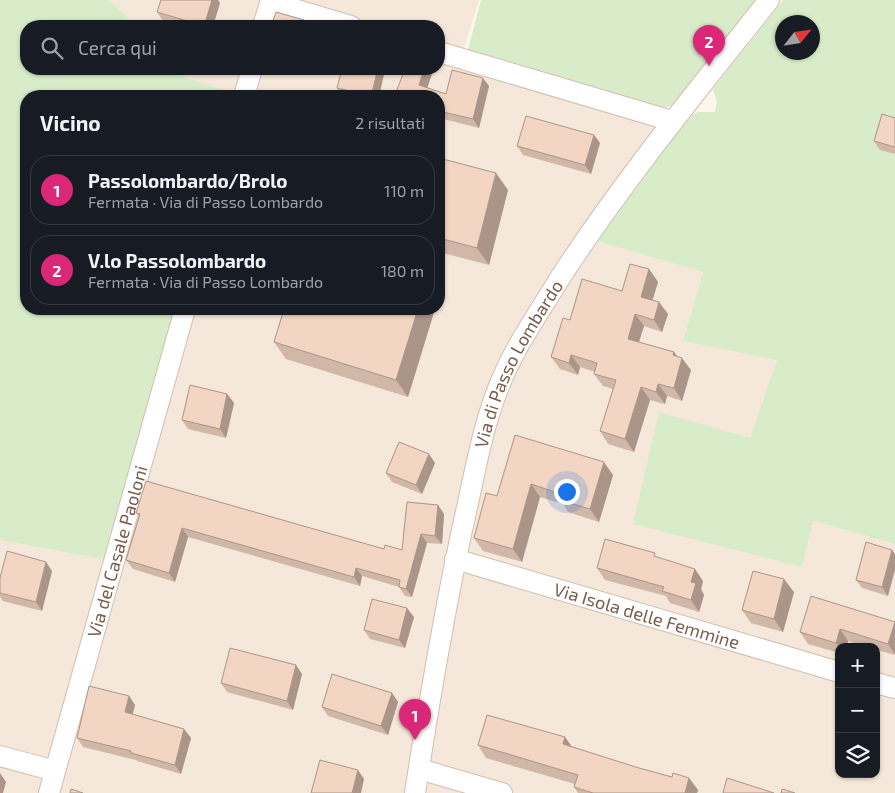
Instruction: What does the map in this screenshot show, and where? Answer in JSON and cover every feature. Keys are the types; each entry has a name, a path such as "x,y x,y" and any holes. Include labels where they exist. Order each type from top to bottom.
{"street":[{"name":"Via di Passo Lombardo","path":"415,793 455,559 483,438 496,394 510,360 586,238 672,121 769,0"},
{"path":"265,20 270,1 332,20"},
{"path":"445,54 672,121"},
{"path":"246,90 250,75"},
{"name":"Via del Casale Paoloni","path":"49,793 183,315"},
{"name":"Via Isola delle Femmine","path":"455,559 835,671"},
{"path":"880,684 895,688"},
{"path":"0,756 55,771"},
{"path":"419,769 502,793"}],"shaded area":[{"path":"109,0 479,0 461,58 672,121 586,238 703,272 683,341 778,359 750,438 802,567 812,521 895,544 895,793 0,793 0,540 114,560 157,315 445,315 445,90 224,90 179,75 445,75 445,20 128,20 128,17"}],"green space":[{"path":"0,0 109,0 128,17 128,20 20,20 20,75 179,75 224,90 20,90 20,315 183,315 114,561 0,540"},
{"path":"481,0 763,0 677,104 661,109 466,57"},
{"path":"783,0 895,0 895,544 813,521 802,567 633,524 659,412 750,438 777,360 683,341 703,272 593,240 693,114 715,112 717,101 713,89"}],"building":[{"path":"161,0 212,0 206,20 184,20 157,12"},
{"path":"276,12 304,20 273,20"},
{"path":"452,70 483,78 473,119 445,112 445,94"},
{"path":"340,75 376,75 373,90 346,90 337,88"},
{"path":"403,75 422,75 419,85 434,90 397,90"},
{"path":"882,114 895,118 895,147 874,141"},
{"path":"526,116 594,135 585,165 517,146"},
{"path":"445,160 496,173 477,248 445,240"},
{"path":"630,264 649,269 641,297 659,302 654,320 635,314 628,339 674,352 673,355 682,358 674,388 658,384 656,392 641,387 625,439 600,431 616,380 594,374 597,363 571,355 569,363 551,357 563,318 570,320 582,279 622,291"},
{"path":"282,315 416,315 396,380 274,342"},
{"path":"190,385 227,394 220,429 182,420"},
{"path":"515,435 604,462 590,509 559,500 561,494 531,484 513,549 474,538 486,493 497,496"},
{"path":"399,442 429,454 416,485 386,473"},
{"path":"146,481 384,549 385,545 402,550 407,502 438,505 435,536 421,534 406,589 399,587 400,580 356,568 354,577 182,528 169,573 126,560 140,514 136,513"},
{"path":"605,539 655,553 654,556 695,569 691,582 696,583 691,600 662,591 664,587 597,568"},
{"path":"866,542 892,550 882,587 856,580"},
{"path":"7,551 46,562 36,602 0,593 0,578"},
{"path":"753,571 784,579 774,619 742,610"},
{"path":"811,596 895,622 888,644 840,629 836,643 800,632"},
{"path":"372,599 407,608 399,640 364,630"},
{"path":"230,648 296,665 287,701 221,683"},
{"path":"332,674 392,693 381,726 322,707"},
{"path":"89,686 129,696 125,712 184,729 175,765 131,753 131,751 77,738"},
{"path":"487,715 565,737 563,744 639,768 672,777 673,773 689,778 685,793 593,793 574,787 578,775 478,745"},
{"path":"320,760 358,770 352,793 311,793"},
{"path":"727,778 774,793 723,793"},
{"path":"71,789 83,793 70,793"},
{"path":"782,789 795,793 781,793"}],"place":[{"name":"V.lo Passolombardo","path":"709,66"},
{"name":"Passolombardo/Brolo","path":"415,740"}]}
